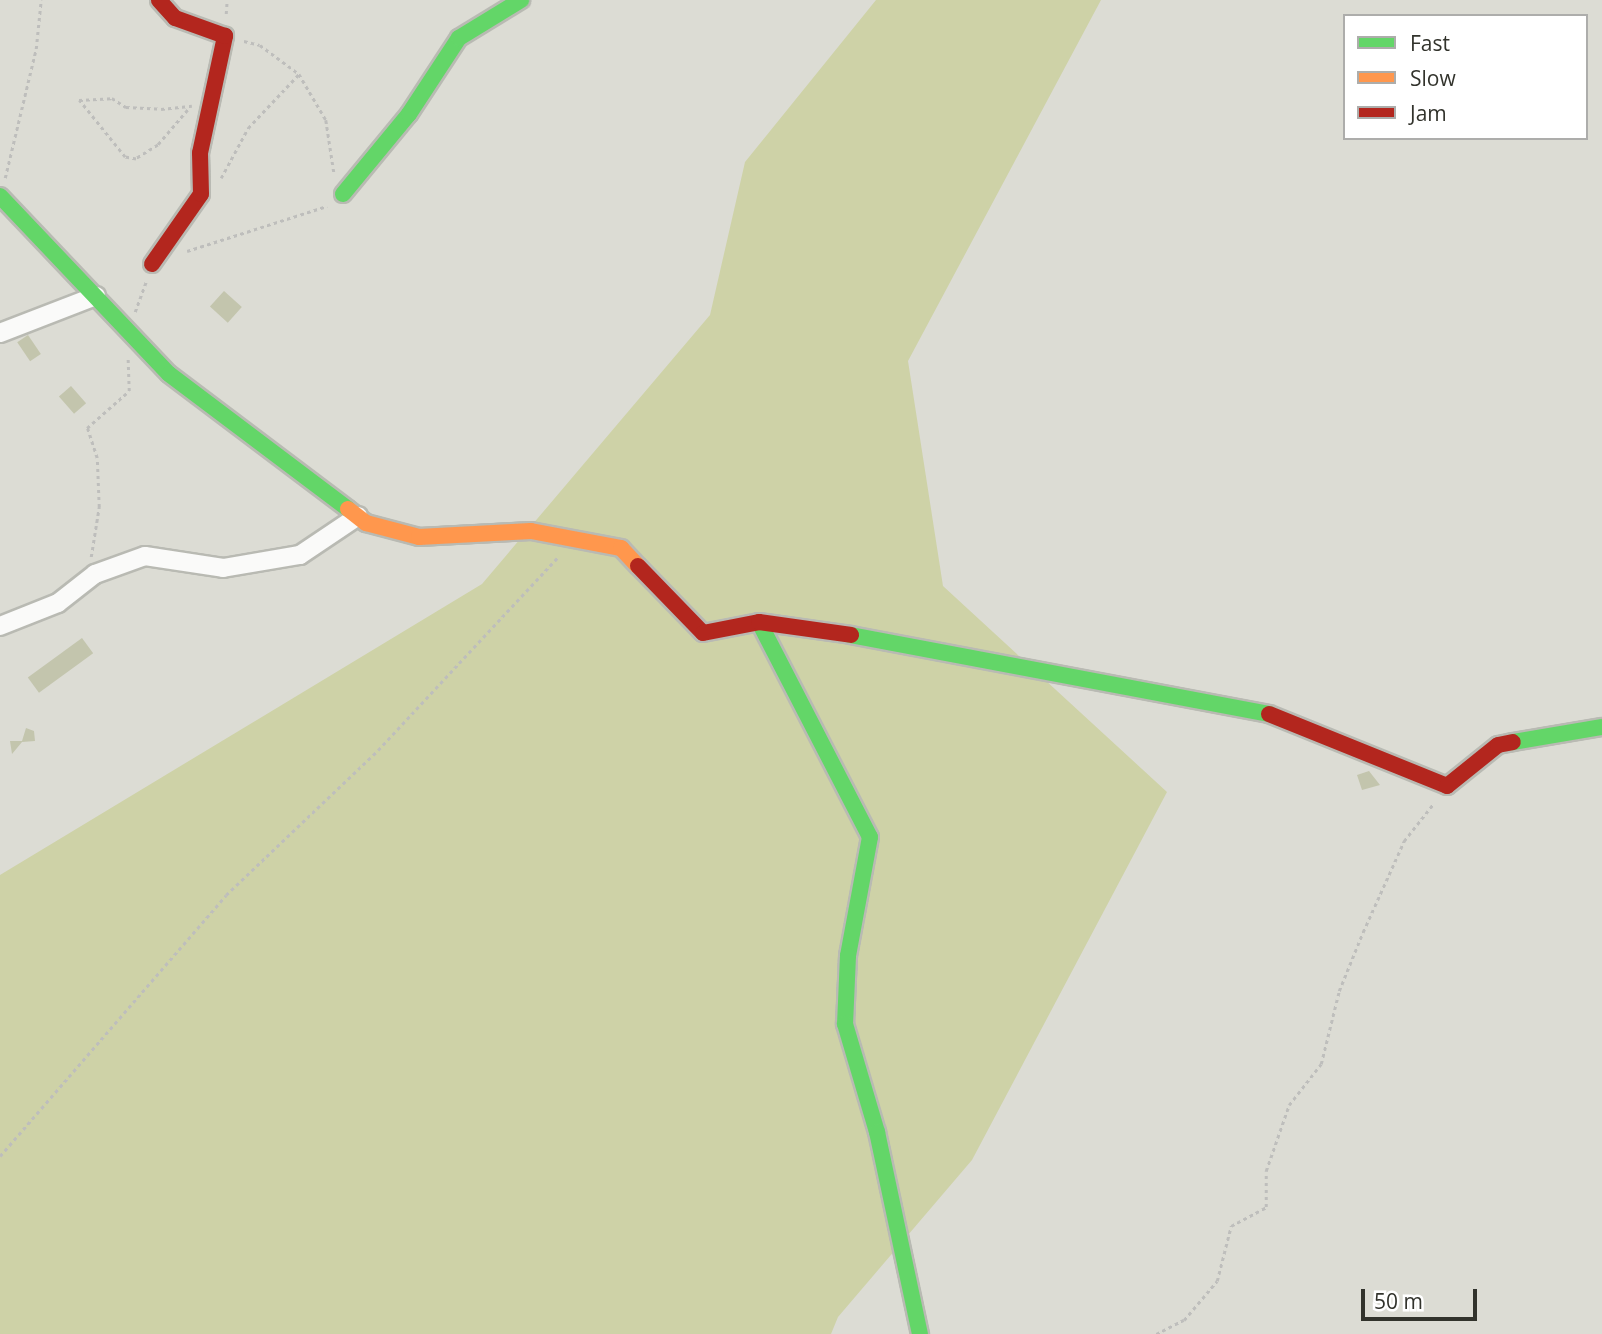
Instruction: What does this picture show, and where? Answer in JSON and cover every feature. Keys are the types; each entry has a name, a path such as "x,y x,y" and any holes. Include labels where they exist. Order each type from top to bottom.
{"street":[{"path":"152,264 201,194 200,153 218,86 225,36 175,18 159,0"},
{"path":"343,194 409,114 459,38 521,0"},
{"path":"2,190 127,334 226,420 366,523 419,537 531,531 621,548 703,633 759,622 843,633 1263,712 1447,786 1498,745 1602,727"},
{"path":"0,333 96,296"},
{"path":"0,626 58,603 95,574 145,556 223,568 300,555 358,516"},
{"path":"759,622 870,837 848,956 845,1024 877,1132 920,1334"}],"path":[{"path":"2,190 21,121 41,0"},
{"path":"95,574 89,546 99,507 97,457 87,428 129,391 127,334 152,264 236,231 337,204 343,194 328,160 326,120 299,74 260,45 225,36 227,0"},
{"path":"217,185 248,128 299,74"},
{"path":"193,105 161,109 126,107 112,97 79,100 125,157 136,159 158,145 193,105 218,86"},
{"path":"0,1156 226,895 378,750 576,538"},
{"path":"1156,1334 1184,1320 1217,1280 1231,1226 1266,1207 1266,1171 1284,1118 1321,1064 1339,991 1363,932 1404,841 1447,786"}],"green space":[{"path":"876,0 1101,0 908,361 943,586 1167,792 972,1160 838,1317 831,1334 0,1334 0,875 482,584 710,315 745,162"}],"building":[{"path":"224,291 242,307 228,323 210,307"},
{"path":"28,335 41,354 30,361 17,342"},
{"path":"71,386 86,403 74,414 59,396"},
{"path":"82,638 93,653 39,693 28,677"},
{"path":"26,728 34,731 35,741 22,742 12,754 10,741 22,741"},
{"path":"1369,771 1380,785 1362,790 1357,775"}],"traffic: fast":[{"path":"343,194 409,114 459,38 521,0"},
{"path":"0,196 169,374 348,509"},
{"path":"759,622 870,837 848,956 845,1024 877,1132 920,1334"},
{"path":"851,635 1269,714"},
{"path":"1513,742 1602,727"}],"traffic: slow":[{"path":"348,509 366,523 419,537 531,531 621,548 638,566"}],"traffic: jam":[{"path":"152,264 201,194 200,153 225,36 175,18 159,0"},
{"path":"638,566 703,633 759,622 851,635"},
{"path":"1269,714 1447,786 1498,745 1513,742"}]}
